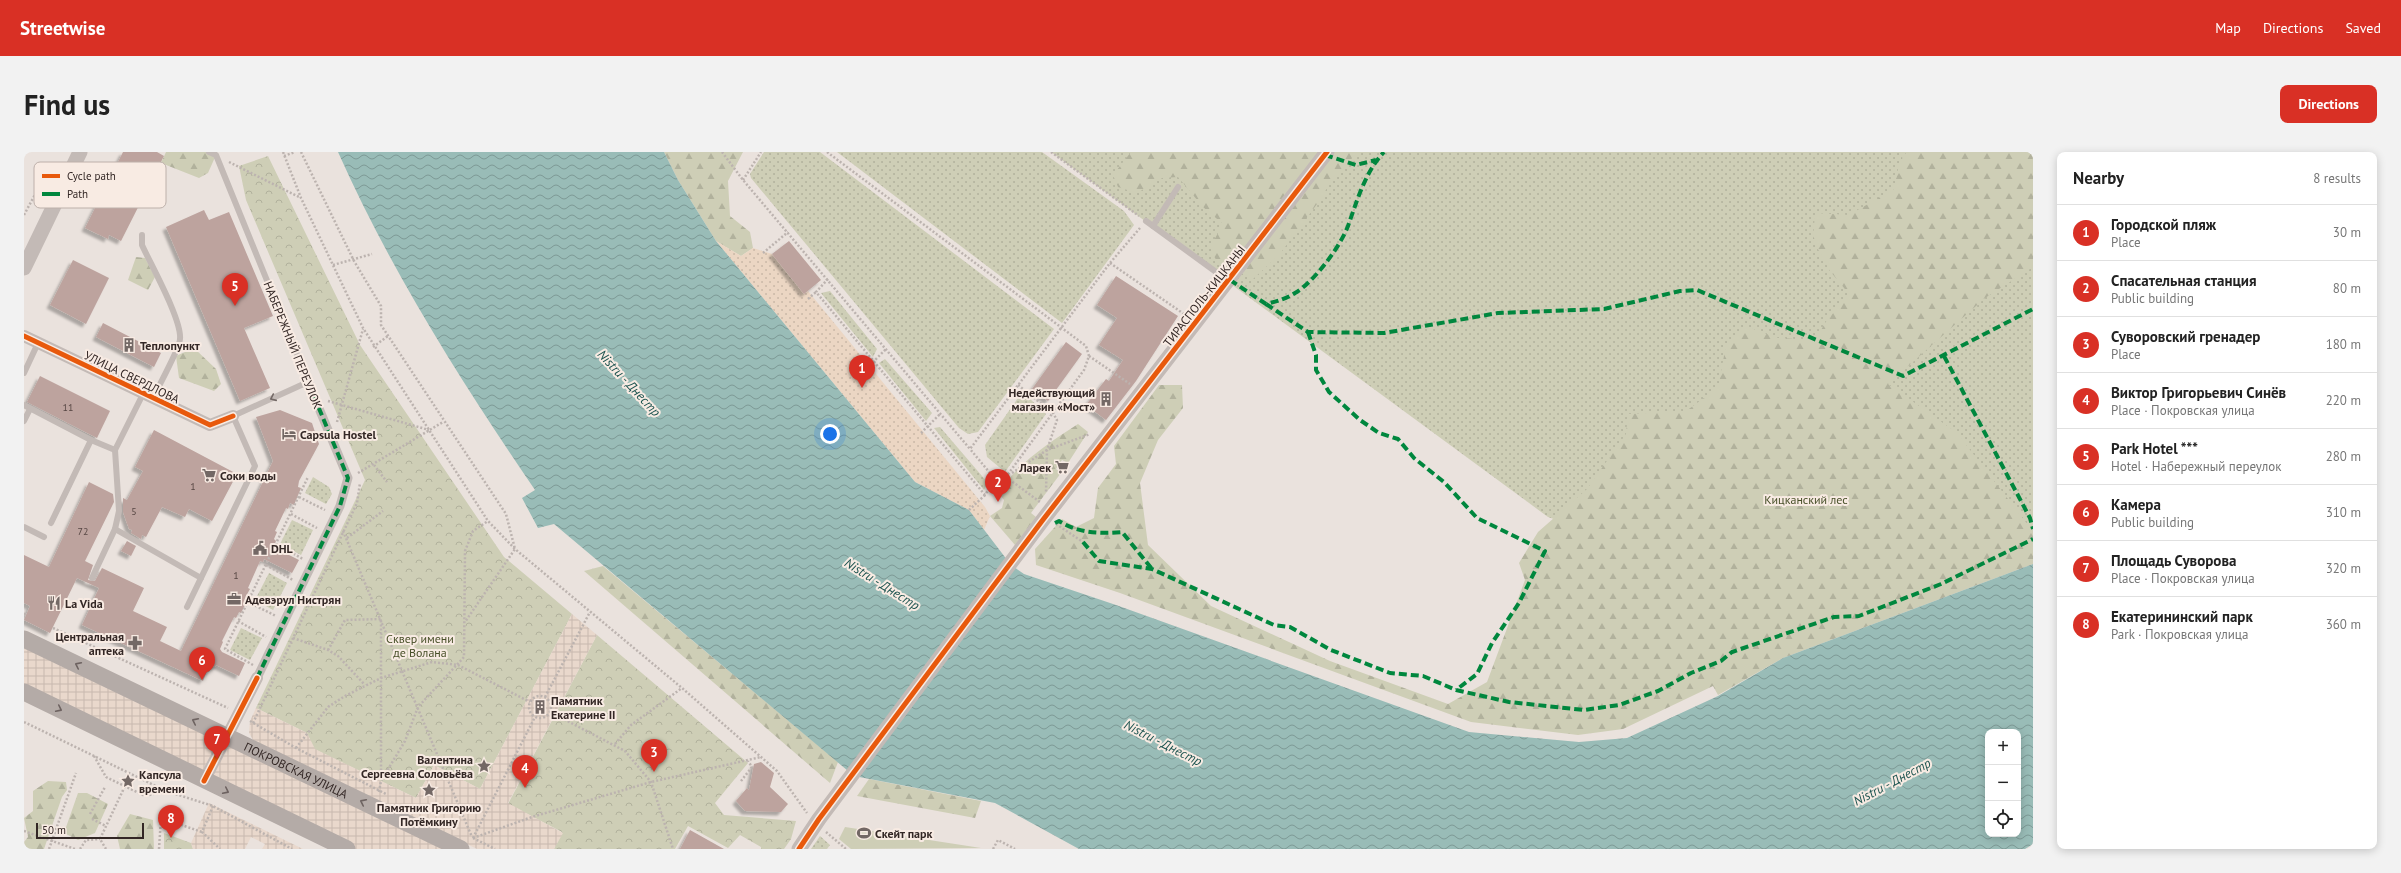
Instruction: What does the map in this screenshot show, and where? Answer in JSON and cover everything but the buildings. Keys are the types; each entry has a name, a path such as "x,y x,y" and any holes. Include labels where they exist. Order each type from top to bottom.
{"main road":[{"name":"ПОКРОВСКАЯ УЛИЦА","path":"24,639 229,737 466,840"},
{"path":"24,692 204,781 347,849"}],"street":[{"path":"75,162 80,152"},
{"name":"ТИРАСПОЛЬ-КИЦКАНЫ","path":"799,849 819,819 1042,513 1096,452 1229,282 1327,152"},
{"path":"24,268 53,208"},
{"name":"УЛИЦА СВЕРДЛОВА","path":"24,336 210,425 232,416"},
{"name":"НАБЕРЕЖНЫЙ ПЕРЕУЛОК","path":"308,382 348,478"},
{"path":"204,781 229,737 239,713 340,506 348,478"}],"lane":[{"path":"209,152 216,155"},
{"name":"НАБЕРЕЖНЫЙ ПЕРЕУЛОК","path":"216,155 308,382"},
{"path":"1153,226 1178,187"},
{"path":"1146,221 1229,282"},
{"path":"92,578 115,530 119,511 115,450 180,340 174,314 142,245 142,235"},
{"path":"24,372 38,343"},
{"path":"187,607 255,466 232,416 308,382 348,478"},
{"path":"24,405 91,440 115,450"},
{"path":"24,421 30,409"},
{"path":"51,523 91,440"},
{"path":"24,527 44,537"},
{"path":"115,530 201,578"}],"path":[{"path":"283,152 301,198 363,328 373,346 430,430 488,521 514,549 682,688 777,771 800,807"},
{"path":"284,156 295,152"},
{"path":"301,152 354,260 381,306 381,325 443,422 506,514 514,549 465,622"},
{"path":"722,152 743,180 995,479"},
{"path":"743,180 761,152"},
{"path":"827,152 1086,346 1089,356 1084,370 1010,474"},
{"path":"970,449 1062,329 1110,263 1146,221 1051,152"},
{"path":"216,155 301,198"},
{"path":"24,215 34,196"},
{"path":"763,253 788,232"},
{"path":"333,265 372,254"},
{"path":"1110,263 1186,316"},
{"path":"808,299 828,279"},
{"path":"816,292 984,495"},
{"path":"332,440 363,328"},
{"path":"373,346 388,336"},
{"path":"867,368 886,349"},
{"path":"1089,356 1133,386"},
{"path":"1018,385 1053,413 1057,420 1047,450 1046,495"},
{"path":"314,397 430,430"},
{"path":"921,433 940,414"},
{"path":"348,478 374,465 443,422"},
{"path":"969,510 984,495 995,479 1006,477 1047,450 1092,433"},
{"path":"374,465 387,482"},
{"path":"253,723 357,503 360,491 359,472"},
{"path":"253,665 225,649 308,477"},
{"path":"1006,477 1042,513 1083,542"},
{"path":"299,497 327,511"},
{"path":"1042,513 1043,499"},
{"path":"346,538 383,511"},
{"path":"290,514 319,529"},
{"path":"380,781 405,741 418,707 449,671 458,665 464,657 465,551 473,531 488,521"},
{"path":"344,531 418,707 466,840"},
{"path":"276,544 304,560"},
{"path":"266,565 294,580"},
{"path":"248,602 277,616"},
{"path":"545,698 590,612"},
{"path":"328,650 345,620 381,619"},
{"path":"378,795 380,791 381,619"},
{"path":"238,622 266,637"},
{"path":"53,628 239,713 296,748 393,797"},
{"path":"293,638 328,650 338,656 365,685"},
{"path":"296,748 328,707 365,685 381,678 432,662 458,665 530,702"},
{"path":"616,744 631,725 682,688"},
{"path":"539,696 545,698 551,707 550,712 541,719 535,717 530,713 530,702 539,696"},
{"path":"550,712 616,744 625,750 651,782 673,849"},
{"path":"466,840 535,717"},
{"path":"24,722 166,791 213,806 292,849"},
{"path":"94,756 106,777 145,796 166,791"},
{"path":"466,840 532,817 651,782 761,757"},
{"path":"741,780 752,767 748,761"},
{"path":"49,849 76,773"},
{"path":"100,839 125,786"},
{"path":"90,814 105,787"},
{"path":"202,832 213,806"},
{"path":"159,849 161,818 202,832 220,849"},
{"path":"92,819 106,826"},
{"path":"24,832 52,840 75,849"},
{"path":"80,849 86,840 100,839"},
{"path":"100,839 106,849"},
{"path":"466,840 496,849"},
{"path":"835,840 846,849"},
{"path":"993,849 998,840 1015,849"}],"green space":[{"path":"166,152 208,152 216,155 208,173 199,178 166,165 166,162 161,162"},
{"path":"664,152 743,152 728,181 730,216 750,232 753,248 741,256 716,241 678,180"},
{"path":"764,152 820,152 1054,329 978,432 968,434 959,428 751,178 750,174"},
{"path":"837,152 1042,152 1124,211 1134,225 1062,323"},
{"path":"1051,152 2033,152 2033,564 1598,535 1548,517"},
{"path":"1131,152 1362,152 1354,156 1331,181 1320,200 1279,255 1253,279 1217,261 1211,252 1213,242 1223,224 1203,207 1178,177 1162,178 1137,193 1118,187 1113,175"},
{"name":"Кицканский лес","path":"1907,152 2033,152 2033,265 2030,269 1985,298 1888,384 1957,433 2028,525 2033,524 2033,564 1783,658 1718,695 1713,686 1623,729 1578,735 1471,722 1120,593 1036,565 1035,549 1062,519 1076,527 1094,518 1098,488 1116,464 1114,446 1159,385 1182,385 1183,408 1158,440 1140,483 1148,545 1211,606 1330,661 1448,704 1487,682 1525,580 1519,563 1538,532 1587,489 1626,434 1628,414 1686,411 1718,388 1726,345 1745,326 1778,338 1815,340 1827,320 1849,294 1830,271 1813,240 1815,213 1849,215 1894,189 1900,160"},
{"name":"Сквер имени де Волана","path":"268,156 360,345 504,557 572,614 480,789 434,765 416,798 314,749 307,733 256,708 365,480 246,200 239,166"},
{"path":"136,257 145,258 155,277 148,290 128,280"},
{"path":"830,291 877,349 873,357 821,293"},
{"path":"194,348 216,369 221,384 214,391 179,378 176,356"},
{"path":"885,359 932,413 926,421 879,363"},
{"path":"1028,397 1046,414 1005,472 987,457 985,445 1018,398"},
{"path":"1078,424 1088,432 1068,463 1062,460 1056,469 1061,473 1031,513 1036,517 1015,545 990,516 1002,508 1004,500 999,494 1007,481 1031,457"},
{"path":"940,427 988,483 984,490 934,428"},
{"path":"313,477 329,487 332,494 326,504 305,493"},
{"path":"292,520 313,530 301,555 280,544"},
{"path":"603,566 838,762 830,783 584,571"},
{"path":"269,573 287,583 273,610 255,600"},
{"path":"241,628 262,638 250,660 230,650"},
{"path":"597,635 748,763 715,803 724,815 796,821 791,839 784,849 761,849 761,847 740,835 728,848 688,826 675,849 554,849 562,832 508,804"},
{"path":"869,779 981,801 975,818 857,796"},
{"path":"48,781 66,782 67,790 62,797 44,849 24,849 24,842 28,837 24,818 33,811 33,791"},
{"path":"78,793 87,793 108,804 95,833 78,840 64,833"},
{"path":"130,814 153,820 154,849 120,849 117,836"},
{"name":"Скейт парк","path":"845,827 981,848 851,849 839,839"},
{"path":"164,833 191,843 193,849 164,849"},
{"path":"820,836 830,845 827,849 811,849"}],"sand":[{"path":"716,241 741,256 753,248 772,254 804,294 808,291 985,507 990,516 984,530 969,510 915,482"}],"shaded area":[{"path":"572,614 597,635 508,803 563,833 554,849 477,849 253,740 249,733 250,721 256,708 307,733 315,749 416,798 434,765 480,789"},
{"path":"24,639 461,849 347,849 24,692"},
{"path":"209,803 303,849 262,849 265,844 251,837 245,849 193,849 191,843"}],"water":[{"name":"Nistru - Днестр","path":"338,152 664,152 678,180 716,241 915,482 969,510 1011,565 1024,574 1116,605 1469,732 1579,742 1627,738 1718,696 1783,658 2033,564 2033,844 2025,849 1079,849 995,803 854,776 554,524 538,528 522,498 535,490 454,367 381,241"}],"marked path":[{"path":"1230,280 1266,304 1288,297 1302,288 1318,273 1333,254 1348,226 1358,197 1367,178 1377,160 1384,152"},
{"path":"1325,155 1356,165 1376,160"},
{"path":"1266,304 1308,332 1384,333 1498,313 1604,309 1680,291 1697,290 1903,376 2033,309"},
{"path":"1308,332 1316,355 1316,370 1329,392 1360,420 1379,433 1398,439 1414,458 1444,482 1477,518 1545,551 1519,603 1492,643 1477,674 1456,690"},
{"path":"1944,356 2030,518 2033,529"},
{"path":"257,678 340,506 348,478 308,382"},
{"path":"1055,523 1059,521 1074,528 1089,532 1122,532 1152,569"},
{"path":"1083,542 1099,561 1152,569 1274,625 1290,627 1331,650 1390,673 1423,676 1456,690 1509,702 1584,710 1619,705 1658,691 1691,673 1721,661 1732,652 1834,617 1859,616 1941,584 2033,539"}],"cycle path":[{"path":"799,849 819,819 1042,521 1327,152"},
{"path":"24,336 210,425 233,416"},
{"path":"204,781 257,678"}],"place":[{"name":"Park Hotel ***","path":"235,306"},
{"name":"Теплопункт","path":"129,345"},
{"name":"Городской пляж","path":"862,388"},
{"name":"Недействующий магазин «Мост»","path":"1106,399"},
{"name":"Capsula Hostel","path":"289,434"},
{"name":"Ларек","path":"1062,467"},
{"name":"Соки воды","path":"209,475"},
{"name":"Спасательная станция","path":"998,502"},
{"name":"DHL","path":"260,548"},
{"name":"Адевэрул Нистрян","path":"234,599"},
{"name":"La Vida","path":"54,603"},
{"name":"Центральная аптека","path":"135,643"},
{"name":"Камера","path":"202,680"},
{"name":"Памятник Екатерине II","path":"540,707"},
{"name":"Площадь Суворова","path":"217,759"},
{"name":"Валентина Сергеевна Соловьёва","path":"484,766"},
{"name":"Суворовский гренадер","path":"654,772"},
{"name":"Капсула времени","path":"128,781"},
{"name":"Виктор Григорьевич Синёв","path":"525,788"},
{"name":"Памятник Григорию Потёмкину","path":"429,790"},
{"name":"Скейт парк","path":"864,833"},
{"name":"Екатерининский парк","path":"171,838"}]}
